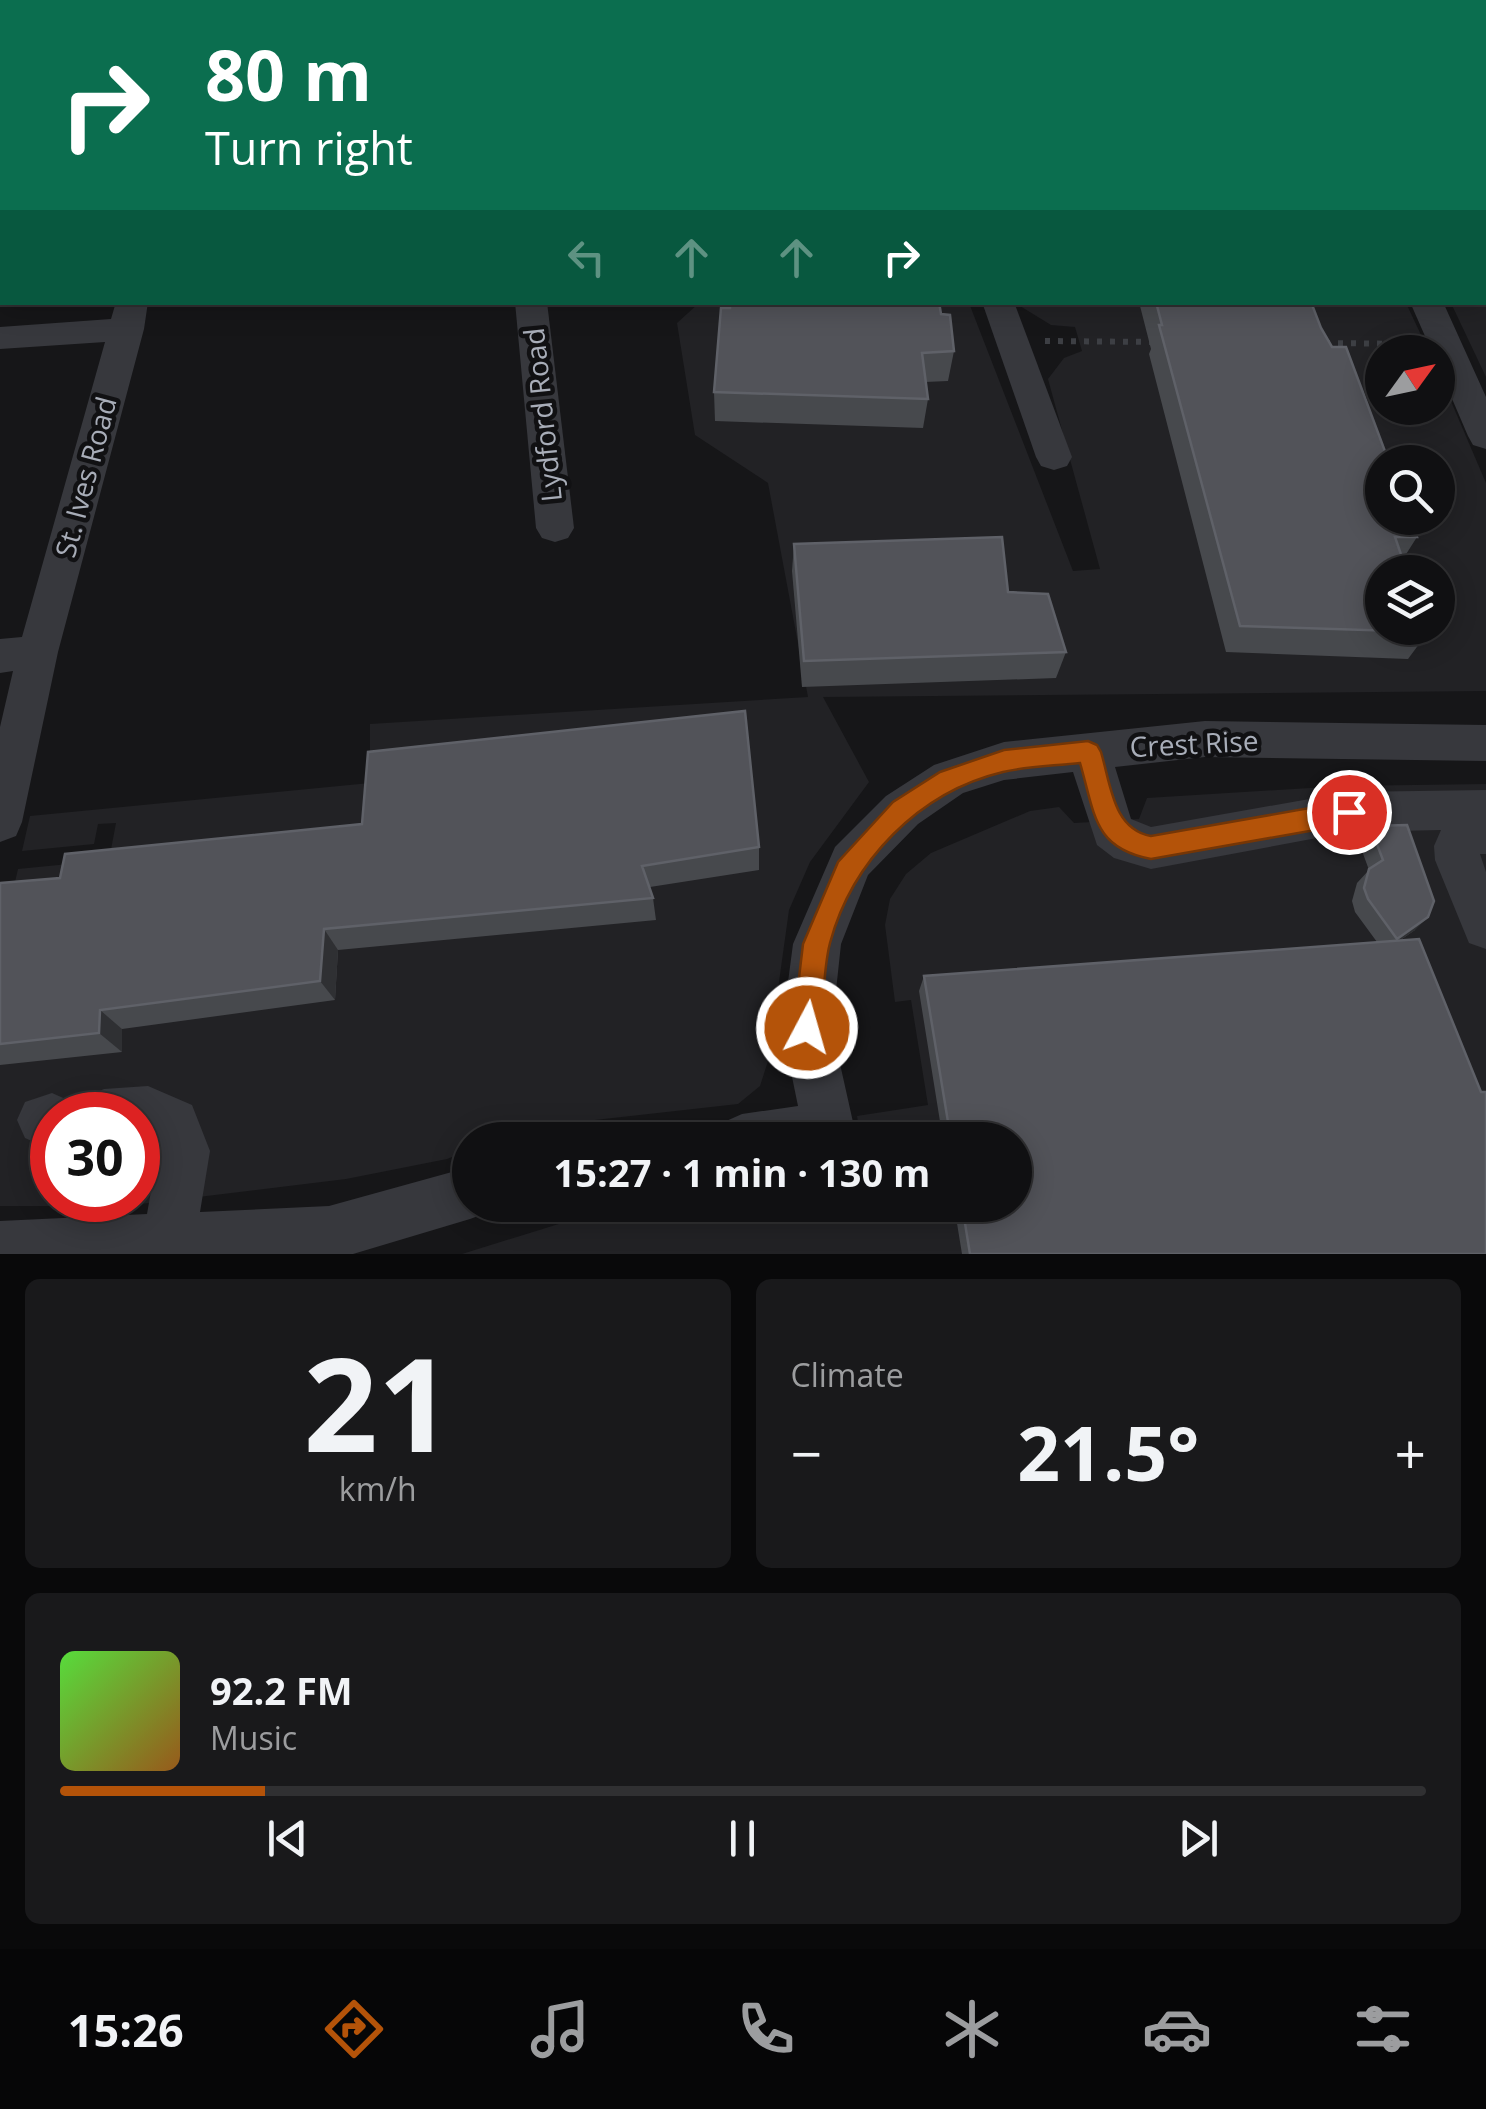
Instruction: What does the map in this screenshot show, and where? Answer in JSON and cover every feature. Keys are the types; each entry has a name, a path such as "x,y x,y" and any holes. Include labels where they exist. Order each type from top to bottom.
{"street":[{"name":"Lydford Road","path":"531,305 554,528"},
{"path":"999,305 1054,457"},
{"path":"1427,305 1439,335"},
{"path":"0,338 130,316"},
{"name":"St. Ives Road","path":"0,822 19,654 130,316"},
{"path":"1455,370 1486,436"},
{"name":"Crest Rise","path":"828,1122 807,1028 817,944 851,862 902,810 949,779 1004,761 1205,739 1486,743"},
{"path":"1088,752 1113,831 1130,844 1151,848 1349,812 1486,810"},
{"path":"1486,834 1468,834 1456,846 1486,927"},
{"path":"160,1117 174,1122 184,1151 169,1240"},
{"path":"0,1248 329,1233 452,1199"}],"path":[{"path":"1014,340 1170,342"},
{"path":"1307,343 1365,343"}],"shaded area":[{"path":"697,305 970,305 1073,571 1100,569 1048,379 1064,358 1082,351 1075,327 1051,325 1018,305 1407,305 1421,335 1365,335 1365,425 1455,425 1455,411 1486,483 1486,691 823,697 869,782 810,862 789,910 768,1061 760,1086 738,1104 577,1122 452,1122 452,1157 447,1159 346,1179 160,1202 160,1092 30,1092 30,1206 0,1206 0,948 18,869 109,860 116,823 98,824 94,844 22,851 30,816 370,783 370,724 808,697 768,483 695,435 677,323"},
{"path":"1452,305 1486,305 1486,377"},
{"path":"1486,784 1486,1254 462,1254 565,1222 1032,1222 1032,1122 858,1122 857,1116 928,1105 911,1000 895,1002 885,925 890,899 906,874 931,853 1030,811 1059,807 1074,823 1139,819 1147,798 1342,786"}],"building":[{"path":"940,305 941,314 950,315 954,351 922,353 928,399 714,392 721,308"},
{"path":"1157,305 1312,305 1332,347 1346,347 1365,398 1365,425 1375,425 1383,445 1365,445 1365,535 1417,537 1395,537 1401,555 1365,555 1365,630 1240,626"},
{"path":"1002,537 1008,592 1048,594 1066,652 804,661 794,544"},
{"path":"745,711 759,847 642,866 653,898 324,929 320,981 100,1010 99,1033 0,1044 0,883 60,878 65,854 362,824 368,752"},
{"path":"1407,825 1434,901 1428,917 1397,939 1364,888 1369,869 1383,860 1370,826"},
{"path":"1419,939 1481,1092 1486,1092 1486,1254 970,1254 965,1222 1032,1222 1032,1122 948,1122 924,976"}],"route":[{"path":"807,1028 817,944 851,862 902,810 949,779 1004,761 1088,752 1113,831 1130,844 1151,848 1349,812"}]}
